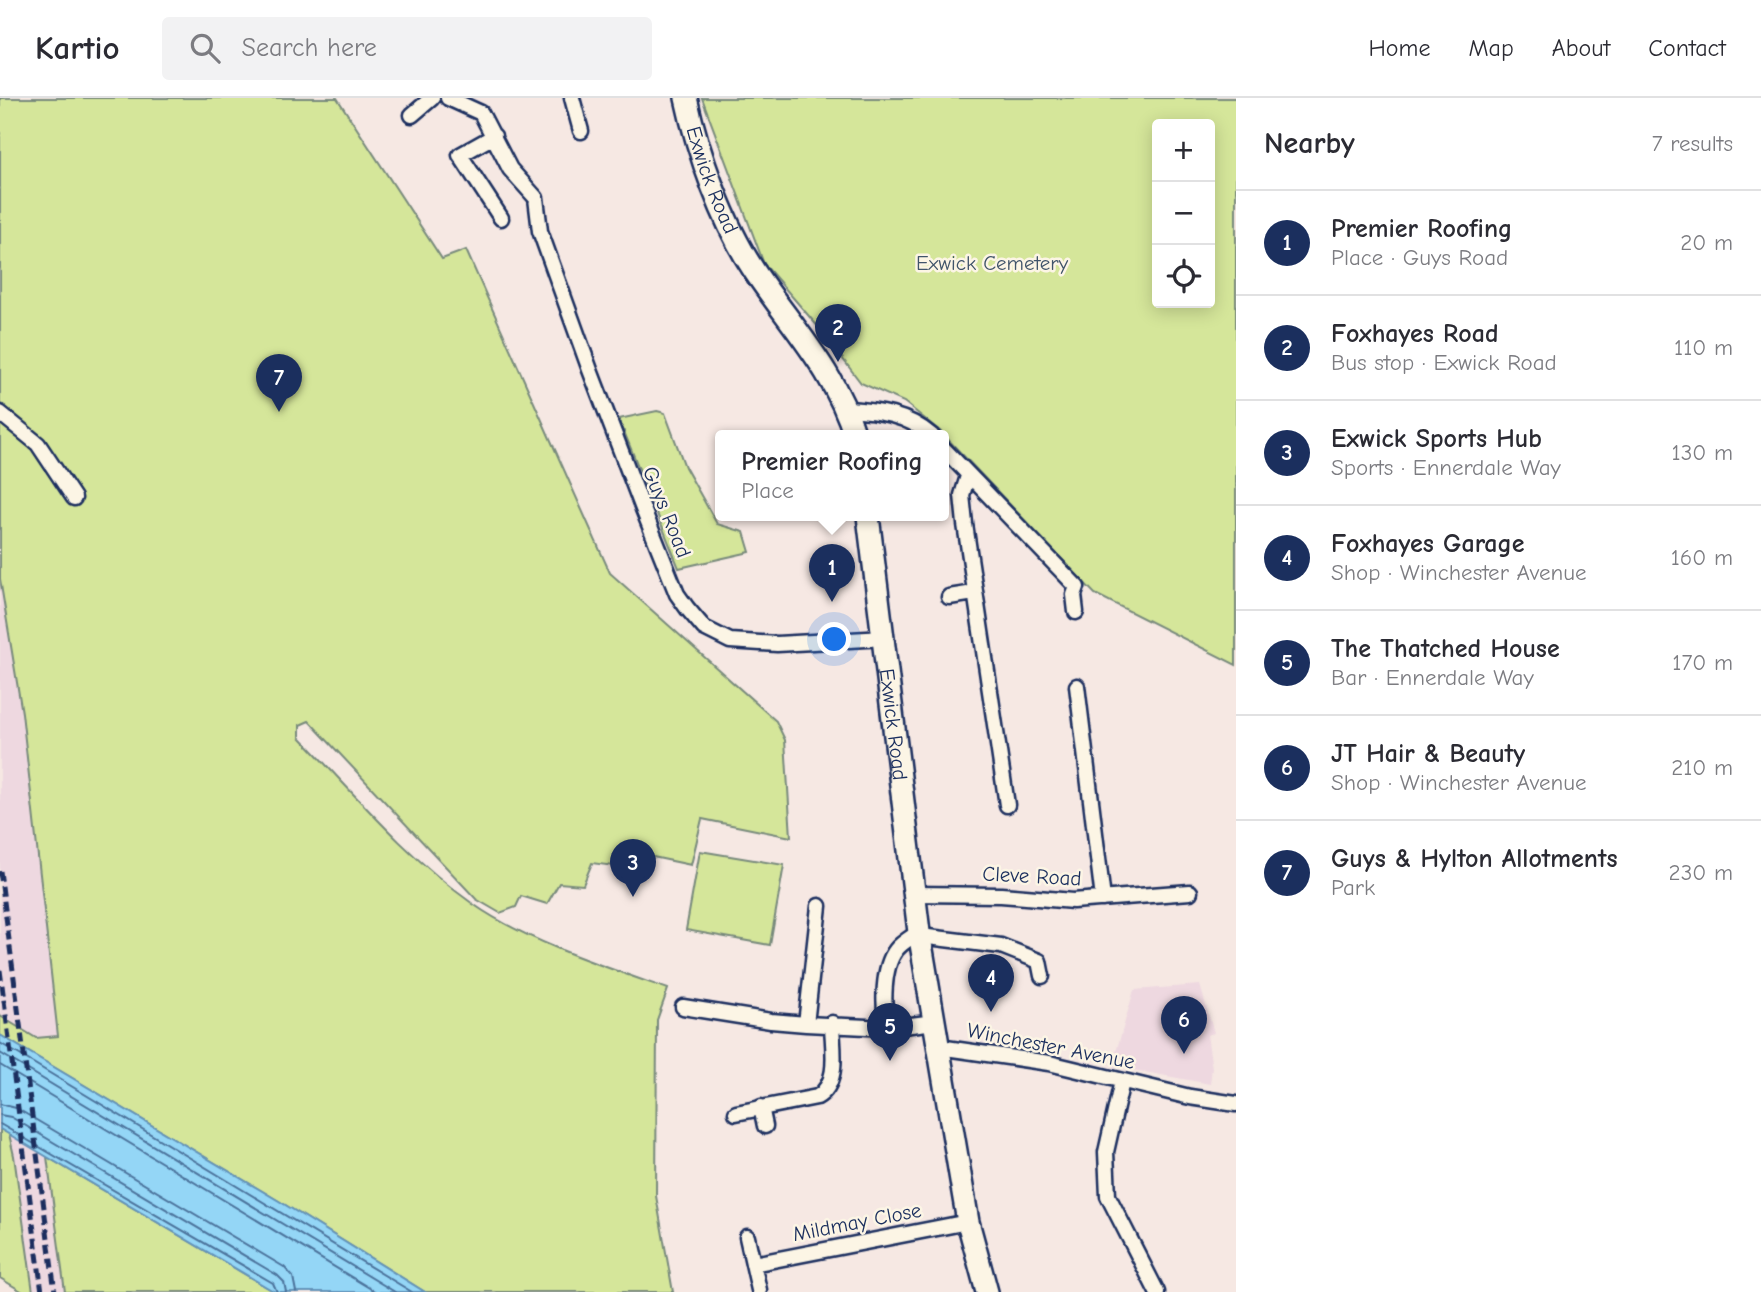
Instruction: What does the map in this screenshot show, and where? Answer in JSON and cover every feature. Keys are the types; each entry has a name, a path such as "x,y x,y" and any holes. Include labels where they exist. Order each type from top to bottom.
{"street":[{"path":"412,115 432,98"},
{"name":"Guys Road","path":"448,98 481,113 510,169 536,198 540,231 618,446 677,594 704,628 730,642 744,643 832,643 885,638"},
{"path":"572,98 581,131"},
{"name":"Exwick Road","path":"687,98 695,138 753,270 832,379 847,409 853,430"},
{"path":"494,136 460,155 501,218"},
{"path":"847,409 897,416 914,421 925,430"},
{"path":"0,413 38,444 74,498"},
{"path":"949,455 1077,587 1074,595 1076,612"},
{"path":"968,476 962,495 974,593 1006,797 1021,788"},
{"name":"Exwick Road","path":"869,521 919,934 968,1222 987,1292"},
{"path":"949,597 974,593"},
{"path":"1077,687 1103,899"},
{"name":"Cleve Road","path":"914,894 1001,895 1058,901 1190,892"},
{"path":"806,1024 819,906"},
{"path":"887,1028 884,1010 891,961 895,951 919,934 1013,949 1039,961 1042,976"},
{"path":"683,1007 806,1024 832,1023 887,1028 935,1022"},
{"path":"736,1113 817,1097 824,1093 832,1075 832,1023"},
{"name":"Winchester Avenue","path":"939,1047 1036,1060 1190,1097 1236,1104"},
{"path":"1122,1081 1106,1152 1108,1196 1157,1292"},
{"path":"761,1107 765,1126"},
{"name":"Mildmay Close","path":"753,1264 968,1222"},
{"path":"747,1237 759,1290"}],"shaded area":[{"path":"0,579 22,713 58,1036 36,1038 0,1016"},
{"path":"1200,985 1214,1033 1207,1035 1212,1068 1210,1084 1112,1066 1134,990"},
{"path":"9,1134 47,1157 65,1292 33,1292"}],"green space":[{"path":"0,98 337,98 442,259 466,250 610,573 776,721 785,740 791,837 702,819 691,865 648,856 644,870 592,863 583,885 559,883 547,904 521,896 516,907 500,913 476,899 309,721 300,725 300,737 382,825 449,886 473,904 542,942 668,989 657,1020 656,1196 673,1292 425,1292 279,1201 0,1035 0,1016 36,1038 58,1036 22,713 0,579"},
{"name":"Exwick Cemetery","path":"702,98 1236,98 1236,665 1095,594 949,440 949,430 939,430 904,402 861,383 820,329 764,264"},
{"path":"657,411 665,413 685,467 715,521 744,532 750,552 679,568 619,419"},
{"path":"700,851 784,865 770,945 686,930"},
{"path":"0,1129 9,1134 14,1156 33,1292 23,1292 0,1278"},
{"path":"47,1157 275,1292 65,1292"}],"water":[{"path":"0,1035 279,1201 425,1292 275,1292 0,1129"}],"railway":[{"path":"0,871 55,1292"},
{"path":"0,970 42,1292"}],"place":[{"name":"Foxhayes Road","path":"838,362"},
{"name":"Guys & Hylton Allotments","path":"279,412"},
{"name":"Premier Roofing","path":"832,602"},
{"name":"Exwick Sports Hub","path":"633,897"},
{"name":"Foxhayes Garage","path":"991,1012"},
{"name":"JT Hair & Beauty","path":"1184,1054"},
{"name":"The Thatched House","path":"890,1061"}]}
